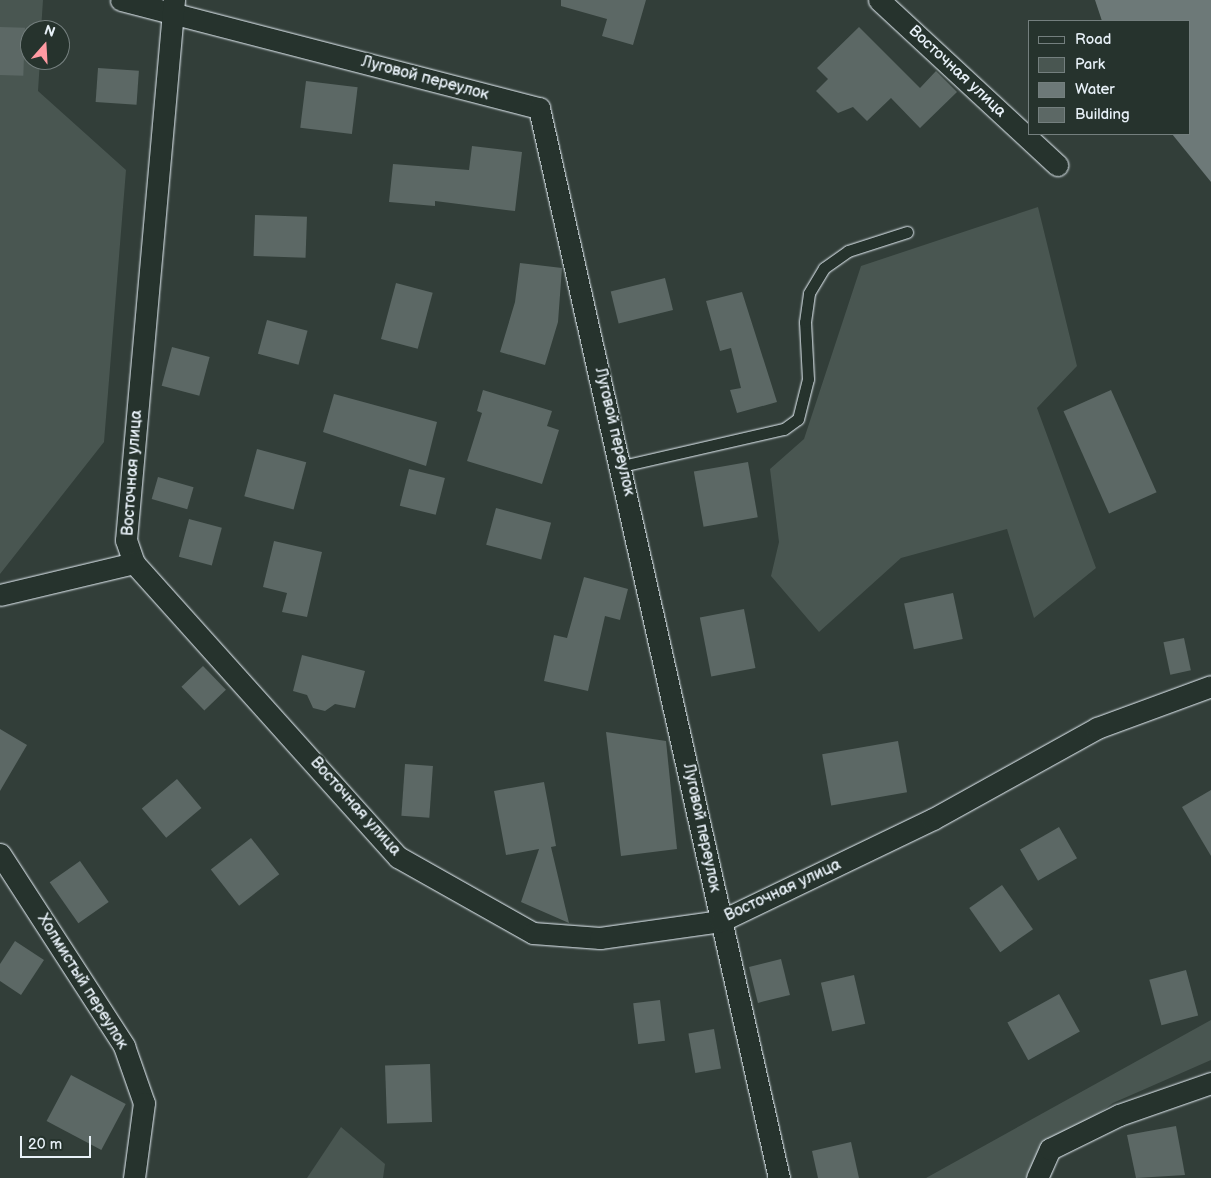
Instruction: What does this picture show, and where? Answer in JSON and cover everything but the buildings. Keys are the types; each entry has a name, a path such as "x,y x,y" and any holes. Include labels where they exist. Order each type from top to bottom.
{"street":[{"name":"Луговой переулок","path":"121,0 174,7 539,108 622,466 721,921 780,1178"},
{"name":"Восточная улица","path":"879,0 1057,165"},
{"name":"Восточная улица","path":"174,7 126,540 134,563 398,857 462,897 533,934 600,938 721,921 933,819 1097,728 1211,686"},
{"path":"0,595 134,563"},
{"name":"Холмистый переулок","path":"0,854 124,1046 144,1103 134,1178"},
{"path":"1037,1178 1050,1149 1119,1115 1211,1083"}],"lane":[{"path":"622,466 784,429 798,419 808,379 805,322 809,293 824,268 848,251 906,232"}],"green space":[{"path":"0,0 43,0 42,20 20,20 20,70 39,70 38,91 126,170 104,442 0,574"},
{"path":"1038,207 1077,366 1037,408 1096,568 1034,618 1007,529 901,558 819,632 771,576 779,542 770,469 804,439 861,266"},
{"path":"1211,1020 1211,1060 1113,1103 1050,1149 1037,1178 926,1178"},
{"path":"341,1127 385,1164 383,1178 307,1178"}],"water":[{"path":"1095,0 1211,0 1211,182 1173,135 1191,135 1191,20 1102,20"}]}
